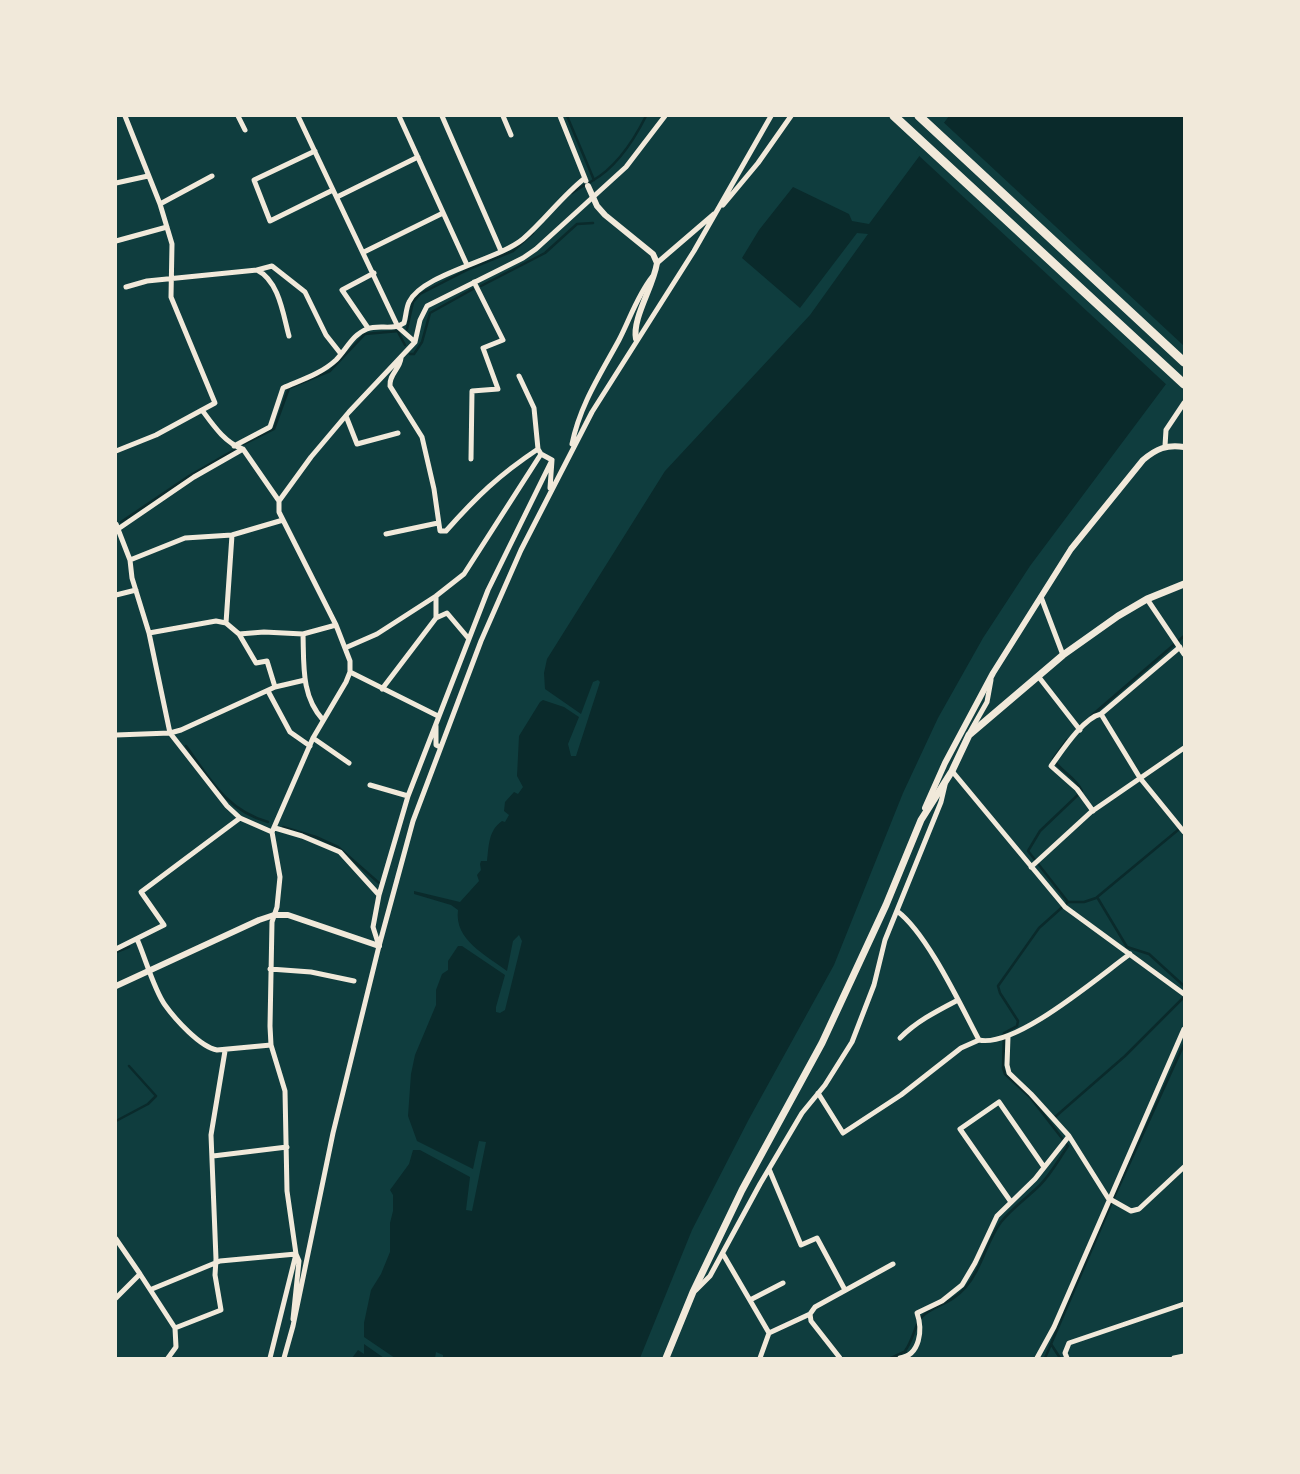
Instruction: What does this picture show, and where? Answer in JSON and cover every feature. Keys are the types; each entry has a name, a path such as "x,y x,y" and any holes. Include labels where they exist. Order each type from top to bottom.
{"highway":[{"path":"894,116 1185,384"},
{"path":"919,116 1185,362"}],"main road":[{"path":"669,1358 693,1292 742,1190 822,1043 886,905 921,820 952,771 969,735 1038,676 1118,615 1147,599 1185,584"}],"street":[{"path":"116,451 156,435 215,403 171,297 173,244 125,116"},
{"path":"238,116 244,130"},
{"path":"298,116 398,327 415,342"},
{"path":"399,116 467,265"},
{"path":"442,116 501,251"},
{"path":"503,116 511,135"},
{"path":"559,116 592,196 605,215 653,254 657,263 651,290 636,321 636,340"},
{"path":"279,501 311,457 346,416 415,342 420,320 427,306 536,249 626,167 665,116"},
{"path":"284,1359 333,1133 413,821 481,641 549,491 571,451 636,340 719,209 771,116"},
{"path":"657,263 735,193 791,116"},
{"path":"315,151 254,180 270,221 333,190"},
{"path":"337,197 418,157"},
{"path":"116,183 148,176"},
{"path":"160,204 212,176"},
{"path":"234,446 270,427 282,388 323,371 357,335 368,328 398,327 404,323 409,302 424,287 523,239 586,182"},
{"path":"364,252 443,213"},
{"path":"116,240 167,227"},
{"path":"126,287 147,281 257,270 272,266 305,292 326,335 341,354"},
{"path":"257,270 265,274 276,291 289,336"},
{"path":"368,328 342,290 374,273"},
{"path":"571,451 576,423 589,392 620,338 643,288 656,273"},
{"path":"471,459 472,391 498,389 483,348 503,340 474,282"},
{"path":"401,357 402,360 390,378 390,386 422,437 440,531 446,531 502,473 539,452"},
{"path":"345,648 377,634 436,596 464,574 539,452 534,408 519,376"},
{"path":"1165,446 1166,430 1185,403"},
{"path":"202,410 234,446 243,449 279,501 279,512 336,625 350,661 350,672 313,738 274,830 280,877 270,969 271,1045 285,1091 287,1191 299,1261 292,1310 293,1326"},
{"path":"346,416 357,444 398,433"},
{"path":"921,820 945,763 993,673 1071,550 1143,460 1165,446 1185,447"},
{"path":"243,449 117,526 130,560 149,633 170,733 201,775 240,818 302,836 340,852 379,895"},
{"path":"539,452 552,460"},
{"path":"549,491 552,460"},
{"path":"379,946 373,927 379,895 408,796 488,590 552,460"},
{"path":"130,560 185,538 232,534 283,520"},
{"path":"386,534 438,523"},
{"path":"226,623 232,534"},
{"path":"116,595 136,590"},
{"path":"436,596 436,618"},
{"path":"1041,597 1063,656"},
{"path":"1147,599 1185,654"},
{"path":"382,689 436,618 447,613 469,639"},
{"path":"149,633 216,621 226,623 239,634 256,663 267,661 275,687"},
{"path":"239,634 303,634 336,625"},
{"path":"303,634 304,680 309,701 323,720"},
{"path":"1093,811 1080,793 1051,766 1079,728 1101,714 1178,644"},
{"path":"350,672 437,718"},
{"path":"969,735 987,702 993,673"},
{"path":"1038,676 1079,728"},
{"path":"116,735 170,733 275,687 304,680"},
{"path":"268,691 290,732 310,746"},
{"path":"1101,714 1140,778 1185,832"},
{"path":"437,718 436,745 440,747"},
{"path":"313,738 349,763"},
{"path":"1034,864 1093,811 1185,748"},
{"path":"952,771 1034,864 1064,906 1184,994"},
{"path":"693,1292 710,1276 802,1113 852,1042 874,985 885,940 946,781"},
{"path":"370,785 408,796"},
{"path":"116,949 164,925 141,892 240,818"},
{"path":"897,911 922,940 979,1040"},
{"path":"116,986 274,915 288,915 379,946"},
{"path":"137,939 164,1004 208,1049 225,1051 271,1045"},
{"path":"818,1093 843,1133 901,1095 961,1048 979,1040 1005,1038 1055,1009 1130,954"},
{"path":"270,969 311,972 354,981"},
{"path":"900,1038 930,1014 958,1000"},
{"path":"1037,1359 1054,1327 1185,1029"},
{"path":"1005,1038 1009,1073 1053,1119 1109,1199 1131,1211 1139,1209 1185,1167"},
{"path":"175,1328 221,1310 215,1275 211,1135 225,1051"},
{"path":"1011,1202 960,1129 999,1102 1044,1167"},
{"path":"904,1358 921,1333 917,1313 942,1301 962,1285 997,1216 1066,1140"},
{"path":"213,1157 287,1147"},
{"path":"769,1169 801,1245 817,1238 845,1290"},
{"path":"116,1238 152,1289 175,1328 176,1347 168,1359"},
{"path":"152,1289 215,1263 296,1254"},
{"path":"270,1359 296,1254"},
{"path":"723,1254 769,1333"},
{"path":"760,1359 769,1333 810,1314 815,1307 893,1264"},
{"path":"116,1298 140,1274"},
{"path":"750,1300 783,1283"},
{"path":"1067,1359 1065,1353 1069,1343 1185,1304"},
{"path":"810,1314 811,1321 840,1359"},
{"path":"1174,1359 1185,1356"}],"water":[{"path":"949,116 1184,116 1184,360 1030,566 983,638 938,718 903,793 834,965 749,1119 692,1230 640,1358 443,1358 443,1355 436,1352 435,1358 395,1358 364,1337 371,1290 390,1252 393,1195 390,1190 409,1164 413,1150 420,1150 470,1177 466,1210 472,1211 486,1142 479,1141 473,1169 417,1141 408,1116 415,1055 436,1005 436,990 442,974 448,970 448,961 458,946 462,946 505,975 496,1007 496,1012 500,1013 505,1010 522,941 519,935 513,941 507,971 481,953 466,938 458,921 458,910 451,905 414,894 414,891 460,902 479,881 477,875 481,870 480,864 481,861 487,861 492,834 497,825 505,822 509,815 504,811 505,802 514,792 518,794 523,787 517,776 519,736 543,700 564,707 579,717 568,744 571,756 576,756 600,682 593,682 581,714 545,689 547,659 665,471 810,315 868,234 857,233 800,308 742,258 759,230 793,187 849,214 852,221 869,224"},
{"path":"364,1344 384,1358 352,1358 358,1350 364,1354"}],"pier":[{"path":"941,120 1184,346 1184,365 1168,386 916,153"}],"waterway":[{"path":"567,116 594,180"},
{"path":"572,193 601,175 617,161 646,116"},
{"path":"481,286 545,253 577,224 593,223"},
{"path":"407,329 413,302 420,294 469,269 513,251 533,233"},
{"path":"410,354 414,354 422,342 430,313 473,289"},
{"path":"244,444 274,429 289,388 330,371 365,334 399,331"},
{"path":"398,332 405,345"},
{"path":"121,522 189,476 234,450"},
{"path":"1091,716 1184,636"},
{"path":"1067,740 1053,759 1082,791 1040,831 1028,851 1068,902"},
{"path":"186,746 220,792 241,810 268,822"},
{"path":"283,827 338,847 379,883"},
{"path":"909,1358 905,1351 922,1317 955,1297 971,1281 1001,1222 1044,1181 1068,1146 1030,1097 1005,1074 1004,1033 1017,1026 1018,1021 998,986 1039,928 1068,902 1084,902 1096,898 1178,830"},
{"path":"1097,897 1127,947 1149,954 1184,986"},
{"path":"116,952 129,947"},
{"path":"1055,1117 1125,1056 1184,997"},
{"path":"1045,1358 1184,1044"},
{"path":"116,1121 148,1104 156,1096 129,1066"},
{"path":"1051,1344 1060,1358"},
{"path":"891,1358 904,1352"}]}
